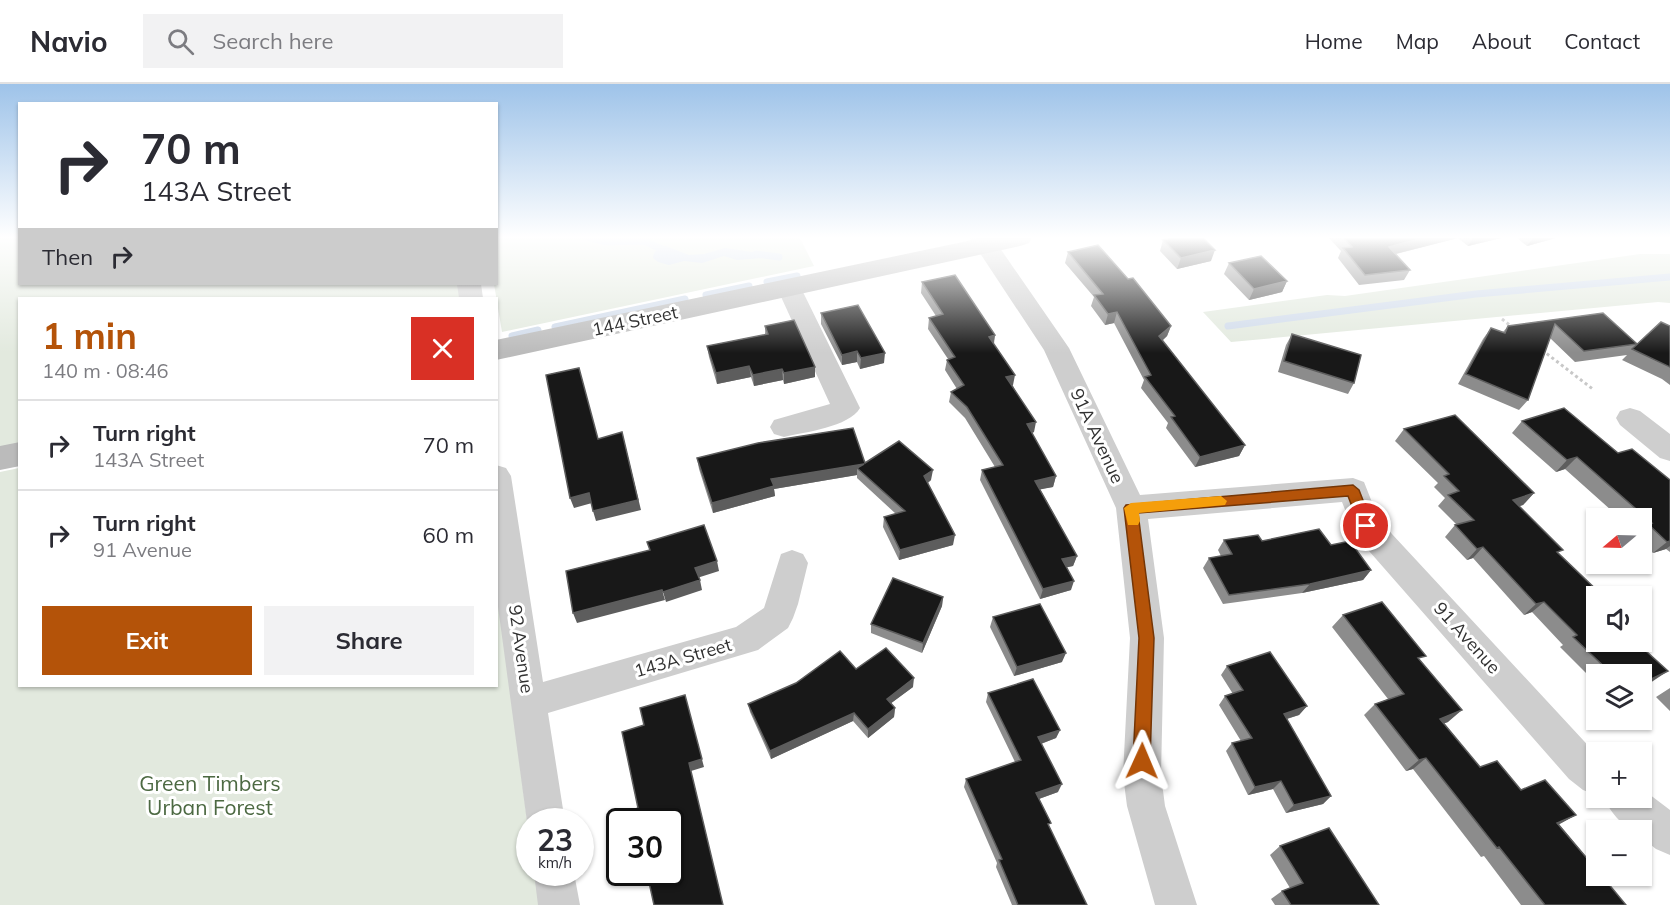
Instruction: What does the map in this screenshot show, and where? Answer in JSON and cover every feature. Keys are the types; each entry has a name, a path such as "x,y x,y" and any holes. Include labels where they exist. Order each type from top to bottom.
{"main road":[{"name":"144 Street","path":"498,350 839,276"},
{"path":"0,458 18,454"}],"street":[{"name":"91A Avenue","path":"1007,276 1056,348 1131,508 1147,638 1142,775 1146,806 1176,905"},
{"path":"784,427 836,414 846,408 789,288"},
{"path":"1630,418 1670,450"},
{"name":"92 Avenue","path":"498,490 544,808"},
{"name":"91 Avenue","path":"1131,508 1353,490 1366,526 1586,769"},
{"name":"143A Street","path":"529,702 746,639 776,618 782,604 792,563"},
{"path":"1636,808 1670,835"},
{"path":"556,886 559,905"}],"path":[{"path":"1502,319 1520,333"},
{"path":"1539,347 1594,390"}],"green space":[{"path":"0,276 18,276 18,285 459,285 461,297 18,297 18,448 0,453"},
{"path":"498,276 765,276 502,332 498,297 494,285 498,285"},
{"path":"1483,276 1670,276 1670,303 1658,302 1231,342 1203,312 1327,295 1345,296"},
{"name":"Green Timbers Urban Forest","path":"18,468 18,687 498,687 498,594 526,808 516,808 516,886 537,886 539,905 0,905 0,472"}],"building":[{"path":"956,276 995,335 989,337 1015,375 1006,377 1036,422 1027,424 1056,476 1035,481 1077,556 1062,559 1074,581 1043,589 982,470 1003,465 967,407 951,392 964,385 947,360 955,357 929,318 943,314 922,282"},
{"path":"1088,276 1133,278 1171,326 1159,336 1245,445 1200,457 1171,417 1175,416 1145,377 1151,375 1117,312 1108,314 1094,295 1103,294"},
{"path":"1242,276 1282,276 1287,281 1254,289"},
{"path":"858,305 885,353 861,358 857,351 842,355 821,313"},
{"path":"1603,313 1637,344 1584,351 1555,324 1528,400 1466,374 1491,328 1505,333 1508,326"},
{"path":"794,320 815,367 784,373 782,369 753,375 749,366 716,373 707,346 768,334 765,326"},
{"path":"1661,322 1670,326 1670,367 1632,349"},
{"path":"1292,334 1361,355 1354,383 1284,361"},
{"path":"579,368 598,439 622,432 638,500 593,511 589,493 570,498 546,375"},
{"path":"1564,408 1618,453 1632,449 1670,480 1670,541 1667,542 1652,528 1652,508 1635,508 1577,457 1567,460 1522,421"},
{"path":"1455,415 1534,493 1513,500 1563,550 1557,552 1593,586 1586,586 1586,649 1573,637 1577,635 1544,602 1536,604 1483,547 1477,549 1455,525 1474,520 1448,495 1459,491 1444,476 1449,474 1404,429"},
{"path":"853,428 865,463 899,441 933,470 924,476 955,535 900,550 884,517 905,511 857,468 864,464 771,479 774,486 712,503 697,458 758,443"},
{"path":"704,525 717,561 695,568 700,580 663,592 662,590 573,613 566,571 650,550 647,542"},
{"path":"1319,529 1331,545 1350,541 1371,570 1310,584 1229,595 1209,558 1232,554 1224,540 1258,535 1262,541"},
{"path":"893,578 943,597 923,643 871,624"},
{"path":"1382,602 1426,656 1418,658 1462,710 1440,719 1480,767 1497,761 1521,790 1545,780 1576,815 1557,823 1586,857 1586,886 1610,886 1626,905 1545,905 1426,758 1419,760 1375,704 1404,694 1343,615"},
{"path":"1040,604 1066,653 1017,667 993,617"},
{"path":"886,648 914,678 887,699 895,708 868,729 854,713 770,751 748,704 796,683 840,651 856,669"},
{"path":"1270,652 1307,706 1284,714 1331,796 1294,805 1281,781 1255,787 1232,743 1252,738 1225,696 1243,690 1227,666"},
{"path":"1589,652 1647,652 1668,671 1652,679 1652,664 1601,664"},
{"path":"1033,679 1060,730 1038,737 1062,784 1036,793 1051,823 1048,824 1087,905 1018,905 999,860 1002,859 966,779 1021,760 988,693"},
{"path":"685,695 702,759 689,763 723,905 654,905 650,886 684,886 684,808 638,808 622,732 644,725 640,708"},
{"path":"1329,828 1379,905 1291,905 1282,891 1303,883 1280,846"}],"waterway":[{"path":"767,282 795,276"},
{"path":"1228,326 1476,294 1670,277"},
{"path":"706,295 749,286"},
{"path":"555,327 685,299"},
{"path":"512,336 538,330"}],"slow traffic":[{"path":"1133,521 1131,508 1221,501"}],"route":[{"path":"1142,761 1147,638 1131,508 1353,490 1366,526"}]}
